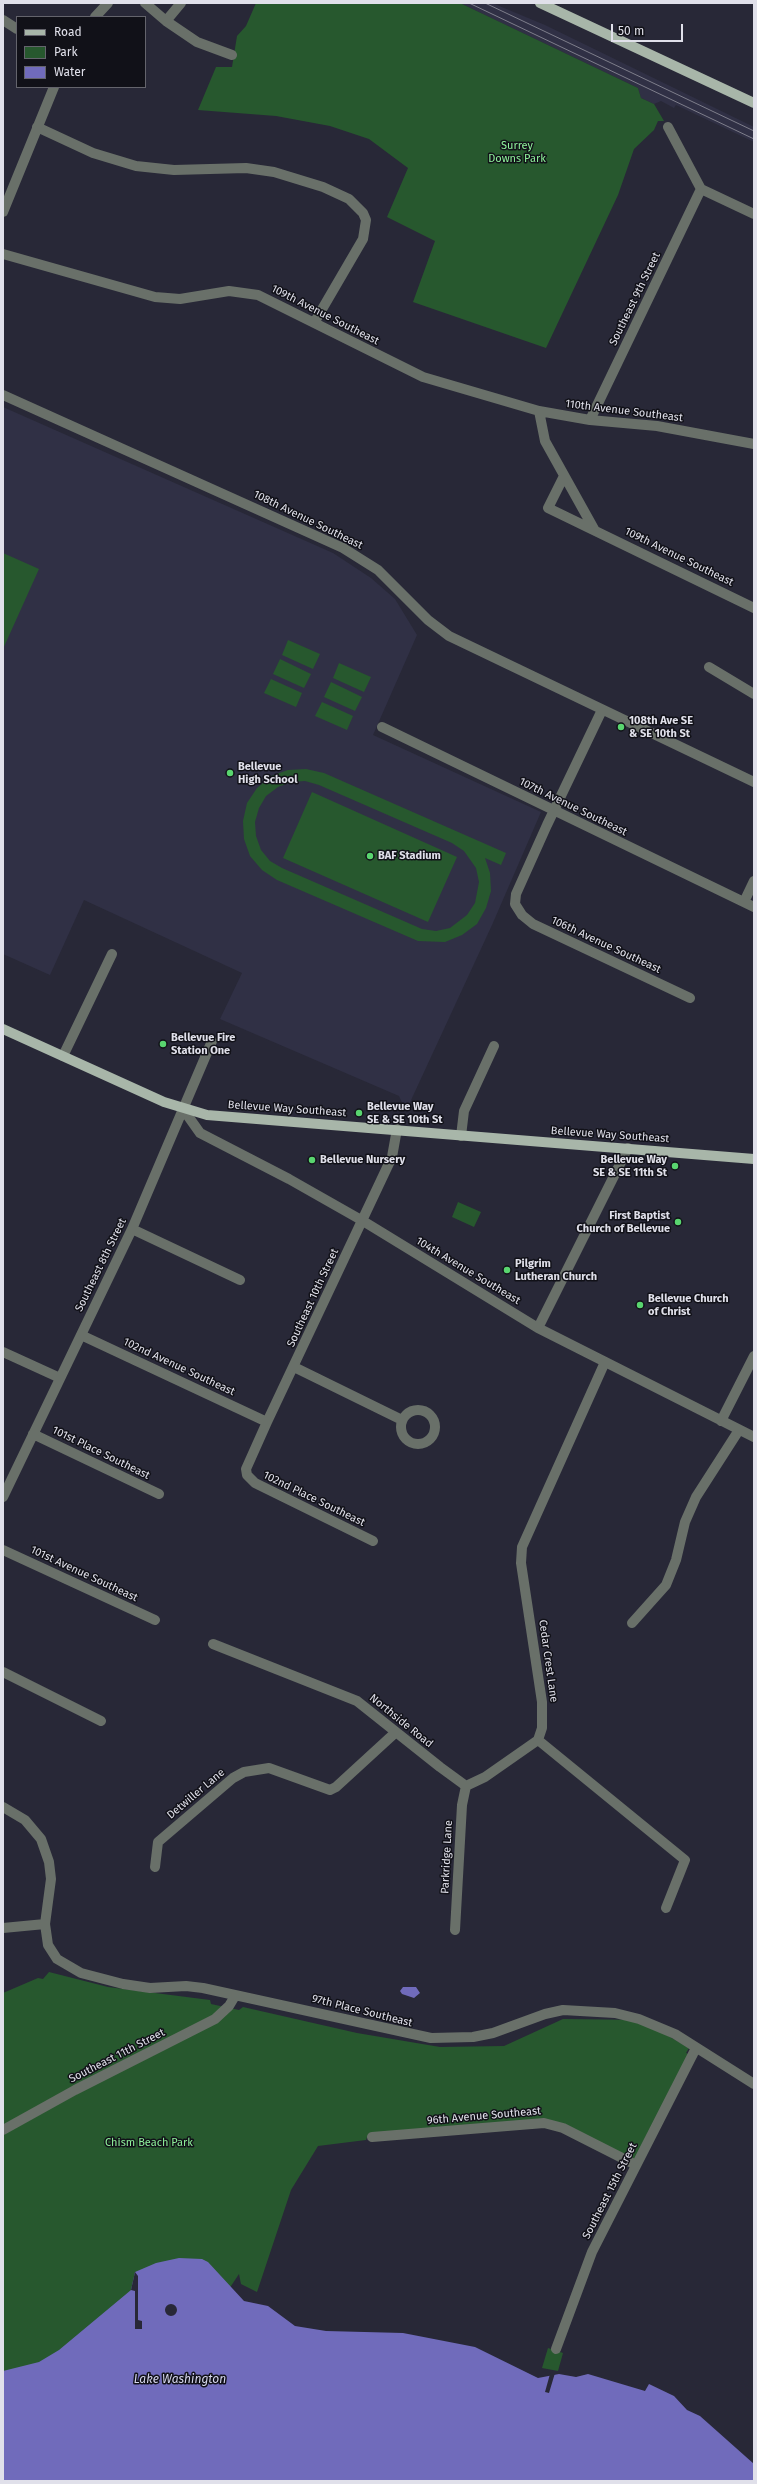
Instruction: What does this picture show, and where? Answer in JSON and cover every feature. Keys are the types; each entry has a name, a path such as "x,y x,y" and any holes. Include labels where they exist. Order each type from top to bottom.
{"main road":[{"path":"540,3 754,103"},
{"name":"Bellevue Way Southeast","path":"3,1029 183,1109 207,1115 397,1129 461,1136 754,1159"}],"street":[{"path":"96,16 108,3"},
{"path":"145,3 166,21 197,42 232,55"},
{"path":"166,21 181,3"},
{"path":"3,20 16,28"},
{"path":"3,212 54,88"},
{"path":"37,127 100,156 136,166 174,170 246,168 296,178 349,199 363,213 366,220 363,239 314,323"},
{"path":"668,127 701,189 754,214"},
{"name":"Southeast 9th Street","path":"590,420 701,189"},
{"name":"109th Avenue Southeast","path":"3,254 155,298 180,300 212,293 243,291 270,299 314,323 424,377 539,412"},
{"name":"108th Avenue Southeast","path":"3,395 343,548 378,570 428,620 449,636 754,782"},
{"path":"539,412 542,434 563,478 594,529"},
{"name":"110th Avenue Southeast","path":"539,412 590,420 657,426 754,444"},
{"name":"109th Avenue Southeast","path":"563,478 548,508 754,608"},
{"path":"709,667 754,694"},
{"path":"554,812 602,710"},
{"name":"107th Avenue Southeast","path":"382,727 554,812 754,907"},
{"name":"106th Avenue Southeast","path":"554,812 516,894 517,909 532,924 690,998"},
{"path":"744,902 754,881"},
{"path":"63,1056 112,954"},
{"name":"Southeast 8th Street","path":"3,1497 132,1229 212,1040"},
{"path":"461,1136 464,1111 494,1046"},
{"name":"104th Avenue Southeast","path":"183,1109 200,1133 289,1179 363,1221 538,1328 754,1437"},
{"name":"Southeast 10th Street","path":"247,1475 248,1463 392,1157 397,1129"},
{"path":"538,1328 628,1148"},
{"path":"132,1229 240,1280"},
{"name":"102nd Avenue Southeast","path":"81,1335 267,1422"},
{"path":"3,1352 60,1378"},
{"path":"721,1421 754,1356"},
{"name":"Cedar Crest Lane","path":"538,1740 542,1728 542,1702 521,1563 522,1547 605,1362"},
{"path":"294,1367 402,1420"},
{"path":"632,1623 666,1585 672,1573 685,1522 693,1503 739,1430"},
{"name":"101st Place Southeast","path":"33,1434 159,1494"},
{"name":"102nd Place Southeast","path":"247,1475 255,1483 373,1541"},
{"name":"101st Avenue Southeast","path":"3,1550 155,1620"},
{"name":"Northside Road","path":"213,1644 346,1696 366,1707 466,1786"},
{"path":"3,1672 101,1721"},
{"name":"Detwiller Lane","path":"155,1867 158,1842 233,1778 244,1772 269,1768 330,1790 336,1788 396,1732"},
{"path":"466,1786 485,1776 538,1740 685,1860 666,1908"},
{"name":"Parkridge Lane","path":"455,1930 462,1805 466,1786"},
{"name":"97th Place Southeast","path":"3,1807 25,1820 41,1839 46,1851 51,1879 45,1935 52,1952 57,1959 81,1973 123,1984 150,1988 186,1986 431,2038 473,2037 498,2031 545,2014 564,2010 593,2011 640,2019 675,2034 754,2084"},
{"path":"3,1928 45,1924"},
{"name":"Southeast 11th Street","path":"3,2130 75,2090 215,2019 229,2006 235,1996"},
{"name":"Southeast 15th Street","path":"556,2349 592,2252 696,2048"},
{"name":"96th Avenue Southeast","path":"372,2137 544,2123 563,2128 636,2165"}],"shaded area":[{"path":"460,3 492,3 545,25 754,127 754,142 676,105 674,108 661,101 654,104 641,98 638,88"},
{"name":"Bellevue High School","path":"3,407 333,553 371,578 395,599 417,635 373,735 541,812 492,925 406,1111 399,1096 220,1019 242,973 84,900 50,975 3,954"}],"green space":[{"name":"Surrey Downs Park","path":"256,3 460,3 638,88 641,98 654,104 664,121 658,121 654,130 634,149 618,195 546,348 413,302 435,241 387,217 408,168 369,139 330,126 276,116 198,110 216,67 232,67 237,36 246,26"},
{"path":"3,553 39,569 3,649"},
{"path":"288,640 320,654 313,669 282,655"},
{"path":"280,659 311,674 304,688 273,674"},
{"path":"339,663 371,677 364,692 333,678"},
{"path":"271,679 302,693 296,707 264,693"},
{"path":"331,682 362,697 355,711 324,697"},
{"path":"322,702 353,716 347,730 315,716"},
{"path":"306,769 324,773 506,853 501,865 485,858 490,873 491,891 486,908 477,924 462,935 445,942 418,941 277,880 262,870 250,856 244,839 243,821 247,803 257,788 271,776 288,770","holes":["305,781 319,785 452,843 464,851 476,868 479,882 475,903 467,915 450,928 436,931 422,929 282,868 270,861 261,850 256,836 255,822 259,808 266,796 278,787 291,782"]},
{"path":"312,792 457,857 428,922 283,858"},
{"path":"458,1202 481,1212 474,1227 452,1217"},
{"name":"Chism Beach Park","path":"49,1972 108,1987 210,2000 211,2004 239,2010 243,2007 357,2033 440,2047 504,2046 563,2019 641,2020 689,2048 686,2053 690,2055 636,2165 553,2124 367,2137 366,2140 318,2146 291,2190 257,2292 241,2284 239,2274 229,2289 3,2387 3,1993 38,1978 43,1979"},
{"path":"548,2348 563,2353 558,2371 542,2368"}],"water":[{"path":"403,1987 416,1987 420,1993 414,1998 402,1994 400,1991"},
{"name":"Lake Washington","path":"179,2258 202,2259 208,2262 244,2301 268,2306 295,2326 326,2331 403,2333 475,2347 538,2378 559,2374 576,2377 588,2374 645,2391 649,2384 674,2396 687,2410 700,2416 754,2464 754,2481 3,2481 3,2371 39,2362 59,2350 131,2290 135,2272 156,2263"}],"pier":[{"path":"135,2272 138,2276 138,2320 142,2321 142,2329 135,2329 135,2291 131,2290"},
{"path":"171,2304 175,2306 177,2310 175,2314 171,2316 167,2314 165,2310 167,2306"},
{"path":"555,2373 549,2393 545,2392 550,2374"}],"tram line":[{"path":"469,3 754,139"},
{"path":"485,3 754,131"}],"place":[{"name":"108th Ave SE & SE 10th St","path":"621,727"},
{"name":"Bellevue High School","path":"230,773"},
{"name":"BAF Stadium","path":"370,856"},
{"name":"Bellevue Fire Station One","path":"163,1044"},
{"name":"Bellevue Way SE & SE 10th St","path":"359,1113"},
{"name":"Bellevue Nursery","path":"312,1160"},
{"name":"Bellevue Way SE & SE 11th St","path":"675,1166"},
{"name":"First Baptist Church of Bellevue","path":"678,1222"},
{"name":"Pilgrim Lutheran Church","path":"507,1270"},
{"name":"Bellevue Church of Christ","path":"640,1305"}]}
